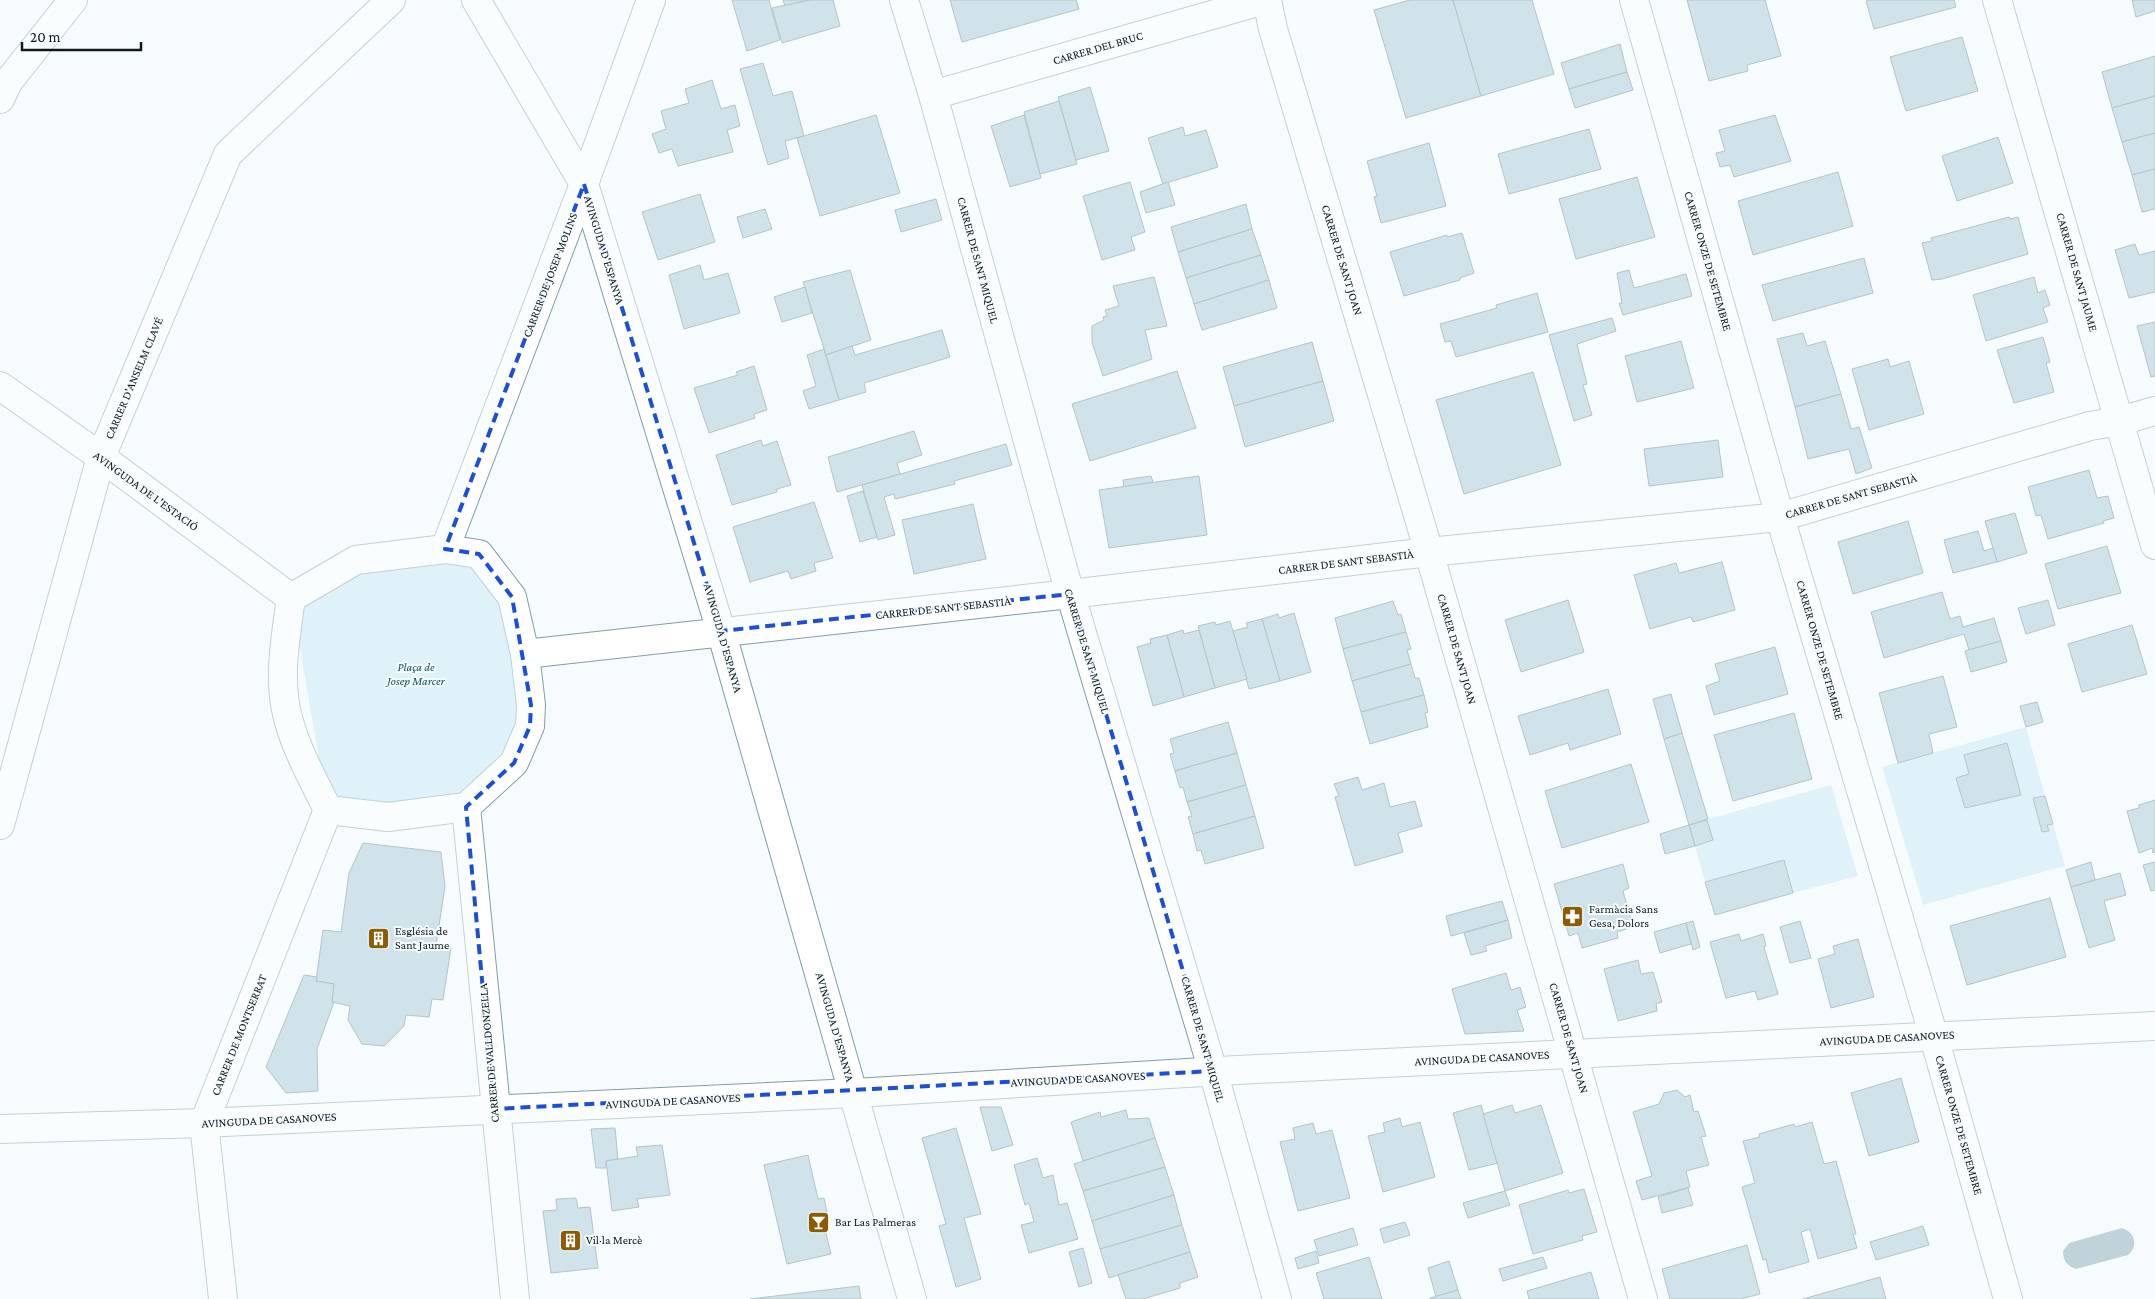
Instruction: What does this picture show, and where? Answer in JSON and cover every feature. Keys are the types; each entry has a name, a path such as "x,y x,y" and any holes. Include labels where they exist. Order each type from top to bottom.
{"street":[{"path":"0,99 14,75 72,0"},
{"name":"CARRER D'ANSELM CLAVÉ","path":"0,825 101,457 228,154 391,0"},
{"name":"AVINGUDA D'ESPANYA","path":"476,0 584,184 722,631 912,1299"},
{"name":"CARRER DE JOSEP MOLINS","path":"445,549 584,184 651,0"},
{"name":"CARRER DE SANT MIQUEL","path":"904,0 933,95 1070,594 1213,1071 1278,1299"},
{"name":"CARRER DEL BRUC","path":"933,95 1265,0"},
{"name":"CARRER DE SANT JOAN","path":"1265,0 1429,552 1643,1299"},
{"name":"CARRER ONZE DE SETEMBRE","path":"1634,0 1780,517 1934,1037 2008,1299"},
{"name":"CARRER DE SANT JAUME","path":"1997,0 2155,545"},
{"name":"AVINGUDA DE L'ESTACIÓ","path":"0,386 101,457 291,598"},
{"name":"CARRER DE SANT SEBASTIÀ","path":"525,654 1429,552 1780,517 2090,426 2120,421 2155,411"},
{"path":"445,549 479,554 512,597 525,654 531,705 530,726 514,763 466,807 388,817 328,810 303,759 286,713 283,661 291,598 356,560 445,549"},
{"name":"CARRER DE VALLDONZELLA","path":"466,807 494,1109 515,1299"},
{"name":"CARRER DE MONTSERRAT","path":"223,1299 204,1123 328,810"},
{"name":"AVINGUDA DE CASANOVES","path":"0,1129 204,1123 854,1093 1213,1071 2155,1026"}],"highlighted area":[{"path":"584,184 721,631 1070,594 1213,1071 494,1109 466,807 514,763 530,726 531,705 512,597 479,554 445,549"}],"green space":[{"name":"Plaça de Josep Marcer","path":"479,554 512,597 530,726 466,807 328,810 291,598 356,560"},
{"path":"2026,727 2045,796 2033,799 2042,832 2049,831 2047,825 2053,824 2065,866 1923,905 1882,767","holes":["2007,743 2021,794 1965,807 1956,778 1969,774 1964,755"]},
{"path":"1831,785 1858,876 1793,893 1784,860 1705,882 1695,846 1708,819"}],"shaded area":[{"path":"2122,1228 2133,1236 2134,1240 2133,1248 2128,1255 2076,1269 2068,1265 2063,1251 2069,1243"}],"building":[{"path":"732,0 769,0 780,40 747,51"},
{"path":"783,0 810,0 785,6"},
{"path":"810,0 833,0 840,26 782,43 772,8"},
{"path":"950,0 1076,0 1079,9 962,42"},
{"path":"1410,0 1453,0 1481,96 1406,118 1374,10"},
{"path":"1453,0 1532,0 1554,74 1481,96"},
{"path":"1687,0 1765,0 1781,56 1747,65 1748,71 1709,81"},
{"path":"1954,0 1956,7 1874,29 1866,1"},
{"path":"2132,0 2155,0 2155,11 2136,17"},
{"path":"1962,37 1978,91 1906,111 1890,57"},
{"path":"1620,44 1627,72 1569,89 1561,63"},
{"path":"2155,56 2155,96 2112,108 2102,72"},
{"path":"763,63 773,96 792,91 804,136 785,141 789,158 768,165 740,69"},
{"path":"1627,72 1633,90 1575,108 1569,89"},
{"path":"712,80 721,109 735,105 740,126 727,130 733,152 678,166 672,149 659,153 652,134 666,129 661,111 689,103 685,89"},
{"path":"1090,87 1109,151 1076,160 1058,97"},
{"path":"2155,96 2155,133 2122,142 2112,108"},
{"path":"1059,101 1077,164 1040,174 1024,112"},
{"path":"876,115 900,193 820,216 797,138"},
{"path":"1024,115 1041,178 1010,187 991,126"},
{"path":"1775,115 1791,161 1734,177 1730,165 1720,167 1716,153 1725,151 1719,130"},
{"path":"1183,127 1185,136 1206,130 1218,167 1163,184 1148,138"},
{"path":"1589,129 1601,169 1509,194 1498,154"},
{"path":"2155,133 2155,169 2132,175 2122,142"},
{"path":"1998,137 2013,183 1957,201 1942,156"},
{"path":"1429,143 1446,206 1381,223 1374,197 1377,196 1367,161"},
{"path":"2155,169 2155,209 2142,212 2132,175"},
{"path":"1838,172 1853,226 1753,255 1738,201"},
{"path":"1637,177 1655,237 1576,259 1559,199"},
{"path":"1130,182 1145,232 1131,237 1135,250 1102,260 1083,196"},
{"path":"1168,182 1175,205 1146,213 1140,192"},
{"path":"700,194 715,242 658,260 642,212"},
{"path":"936,199 942,220 901,232 895,210"},
{"path":"1246,204 1252,229 1178,252 1171,227"},
{"path":"765,209 772,229 743,238 737,217"},
{"path":"2009,217 2010,219 2018,217 2028,254 1942,279 1932,280 1922,243 1932,241 1931,238"},
{"path":"1252,229 1261,255 1186,278 1178,252"},
{"path":"1462,233 1474,273 1460,278 1460,280 1404,296 1390,252 1447,235 1447,237"},
{"path":"2135,244 2139,255 2155,251 2155,292 2129,298 2115,250"},
{"path":"1261,255 1269,280 1194,304 1186,278"},
{"path":"1864,258 1873,293 1773,321 1762,285"},
{"path":"700,265 704,280 728,273 740,313 684,329 669,275"},
{"path":"850,270 871,340 826,355 803,282"},
{"path":"1629,270 1634,288 1686,274 1692,296 1623,315 1619,303 1622,303 1617,273"},
{"path":"1154,277 1167,326 1145,330 1152,359 1103,376 1092,342 1092,326 1104,320 1103,317 1107,316 1105,310 1119,306 1113,286"},
{"path":"2034,277 2038,293 2045,290 2050,305 2043,308 2048,322 1986,341 1973,295"},
{"path":"1269,280 1277,308 1202,330 1194,304"},
{"path":"805,287 812,313 782,322 774,297"},
{"path":"1537,293 1548,332 1456,357 1451,341 1445,342 1440,324 1497,308 1496,305"},
{"path":"1612,318 1616,331 1577,344 1587,384 1583,385 1592,415 1574,421 1549,335"},
{"path":"2155,322 2155,376 2151,377 2137,326"},
{"path":"942,330 950,357 864,383 866,392 839,400 826,355 852,346 855,355"},
{"path":"1803,333 1807,346 1825,341 1841,394 1795,407 1777,339"},
{"path":"2043,337 2050,362 2046,363 2054,392 2014,403 1997,350"},
{"path":"1681,341 1694,388 1637,402 1625,356"},
{"path":"1312,342 1323,381 1234,406 1223,367"},
{"path":"824,349 839,400 809,409 803,391 816,386 807,355"},
{"path":"1888,359 1890,367 1909,361 1924,414 1869,430 1852,369"},
{"path":"754,366 767,410 754,414 755,418 709,433 694,388 738,375 736,372"},
{"path":"1177,371 1196,428 1090,461 1072,404"},
{"path":"1533,372 1561,465 1464,494 1436,400"},
{"path":"1323,381 1334,421 1245,447 1234,406"},
{"path":"1841,394 1851,429 1859,427 1872,468 1856,474 1849,449 1808,459 1795,407"},
{"path":"914,431 922,455 897,463 900,474 837,492 828,457"},
{"path":"761,440 763,446 777,441 791,485 777,489 777,492 732,505 716,455"},
{"path":"1718,440 1723,477 1649,486 1644,449"},
{"path":"1006,444 1012,465 954,481 955,484 895,499 894,494 884,497 895,535 878,540 862,485"},
{"path":"2089,470 2097,498 2108,496 2114,518 2103,521 2104,523 2048,539 2041,515 2036,516 2028,487"},
{"path":"1151,476 1153,482 1124,487 1123,480"},
{"path":"1199,476 1207,535 1109,548 1099,490"},
{"path":"863,491 877,537 860,542 847,496"},
{"path":"814,502 833,558 814,563 816,571 791,579 788,571 750,582 733,527"},
{"path":"973,504 986,559 914,574 902,520"},
{"path":"2015,513 2027,553 1997,562 1985,521"},
{"path":"1908,521 1923,573 1853,594 1838,542"},
{"path":"1978,531 1984,551 1993,548 1997,562 1953,573 1944,540"},
{"path":"2107,546 2121,593 2058,609 2045,564"},
{"path":"1722,562 1735,610 1693,622 1691,617 1650,629 1634,575 1676,563 1679,573"},
{"path":"1942,592 1950,619 1960,616 1963,627 1994,618 2001,641 1969,650 1964,634 1884,658 1871,612"},
{"path":"1568,600 1584,652 1521,672 1505,620"},
{"path":"2048,600 2055,625 2026,634 2018,608"},
{"path":"1393,601 1398,615 1401,614 1406,632 1343,649 1335,618"},
{"path":"1294,613 1311,672 1280,681 1262,619 1278,614 1279,618"},
{"path":"1262,619 1280,681 1249,689 1233,631 1248,627 1246,623"},
{"path":"1230,621 1247,679 1215,688 1198,626 1215,622 1216,625"},
{"path":"2132,625 2147,674 2082,692 2068,644"},
{"path":"1183,630 1184,634 1199,630 1215,688 1184,697 1167,635"},
{"path":"1406,632 1411,649 1407,650 1411,664 1352,681 1343,649"},
{"path":"1167,635 1184,697 1153,706 1137,647 1151,643 1150,639"},
{"path":"2001,641 2007,662 1971,672 1965,651"},
{"path":"1775,647 1788,694 1714,715 1706,686 1720,681 1715,664"},
{"path":"1411,664 1415,678 1419,678 1424,695 1361,712 1352,681"},
{"path":"1943,676 1957,727 1929,734 1933,753 1898,763 1879,693"},
{"path":"1608,689 1621,734 1570,750 1568,743 1530,755 1518,716"},
{"path":"1671,694 1682,733 1664,739 1653,699"},
{"path":"1424,695 1428,712 1425,713 1428,727 1370,744 1361,712"},
{"path":"2037,702 2043,722 2026,727 2020,706"},
{"path":"1794,713 1812,779 1733,801 1714,735"},
{"path":"1228,722 1237,753 1175,771 1170,754 1174,753 1170,739"},
{"path":"1682,733 1708,819 1689,825 1664,739"},
{"path":"2007,743 2021,795 1965,808 1956,778 1969,774 1964,755"},
{"path":"1237,753 1246,785 1187,802 1183,787 1180,788 1175,771"},
{"path":"1631,764 1649,822 1562,848 1545,791"},
{"path":"1358,777 1362,790 1384,783 1390,807 1415,801 1422,826 1398,833 1403,852 1355,866 1335,797 1339,796 1334,784"},
{"path":"1246,785 1255,816 1193,834 1188,817 1192,816 1187,802"},
{"path":"2045,796 2053,824 2047,825 2049,831 2042,832 2033,798"},
{"path":"2155,800 2155,852 2153,853 2152,848 2139,853 2127,811 2139,808 2139,805"},
{"path":"1255,816 1264,848 1205,864 1201,850 1197,851 1193,834"},
{"path":"1707,820 1713,840 1695,846 1689,825"},
{"path":"1689,825 1695,846 1665,854 1660,834"},
{"name":"Església de Sant Jaume","path":"363,843 441,852 445,887 436,945 451,948 443,1000 432,999 429,1017 406,1015 404,1026 384,1046 362,1044 348,1020 350,1006 332,1002 334,984 316,981 323,930 341,932 349,873"},
{"path":"1784,860 1793,893 1715,915 1705,882"},
{"path":"2091,862 2095,880 2071,887 2066,870"},
{"path":"2155,862 2155,890 2151,891 2143,865"},
{"path":"1623,864 1629,888 1623,891 1633,927 1617,932 1618,938 1582,948 1578,933 1569,936 1554,884"},
{"path":"2120,873 2126,895 2104,901 2115,940 2089,948 2071,887"},
{"path":"2050,898 2066,957 1967,985 1950,926"},
{"path":"1502,901 1508,920 1451,936 1446,916"},
{"path":"1508,920 1512,938 1485,946 1487,951 1471,955 1464,933"},
{"path":"1693,921 1700,947 1693,950 1686,923"},
{"path":"1800,921 1811,958 1790,963 1780,927"},
{"path":"1686,923 1691,944 1660,953 1654,932"},
{"path":"1739,934 1741,941 1763,934 1766,946 1764,947 1778,994 1758,1000 1755,991 1726,998 1710,942"},
{"path":"1858,939 1874,997 1831,1008 1818,959 1835,954 1833,946"},
{"path":"1638,960 1641,974 1653,972 1662,1002 1656,1004 1657,1011 1618,1021 1604,969"},
{"path":"1506,973 1511,990 1520,987 1526,1007 1517,1010 1524,1031 1465,1034 1452,989"},
{"path":"304,975 317,977 316,981 334,984 332,1002 334,1002 317,1049 318,1091 286,1093 266,1067"},
{"path":"1901,1078 1919,1142 1869,1156 1851,1093"},
{"path":"1677,1090 1685,1097 1690,1095 1694,1112 1698,1111 1706,1136 1701,1137 1709,1165 1686,1171 1690,1187 1642,1200 1636,1181 1652,1176 1633,1112 1659,1104 1664,1093"},
{"path":"1481,1105 1498,1163 1469,1170 1453,1113"},
{"path":"1512,1105 1515,1113 1541,1105 1563,1173 1505,1191 1483,1114"},
{"path":"980,1107 1001,1107 1013,1145 992,1151"},
{"path":"1126,1110 1128,1119 1149,1118 1155,1138 1083,1161 1071,1122 1100,1112 1101,1117"},
{"path":"1400,1118 1402,1127 1420,1122 1435,1177 1383,1192 1368,1136 1385,1132 1383,1123"},
{"path":"1812,1122 1824,1164 1836,1161 1856,1234 1853,1234 1857,1248 1818,1259 1810,1229 1801,1232 1809,1262 1769,1273 1766,1259 1763,1260 1742,1187 1755,1183 1743,1141 1760,1137 1759,1134 1794,1124 1795,1127"},
{"path":"1313,1123 1316,1134 1332,1130 1350,1198 1298,1211 1280,1142 1295,1139 1293,1128"},
{"path":"615,1128 618,1159 606,1161 606,1168 596,1168 591,1129"},
{"path":"956,1128 981,1214 964,1218 981,1279 956,1287 939,1226 946,1224 922,1138"},
{"path":"1155,1138 1165,1167 1083,1191 1074,1164"},
{"path":"662,1145 670,1195 637,1199 639,1207 612,1211 606,1161 638,1156 636,1147"},
{"path":"808,1155 818,1199 824,1198 827,1212 821,1213 831,1254 787,1264 764,1165"},
{"path":"1037,1158 1043,1178 1053,1175 1059,1205 1067,1203 1078,1239 1029,1253 1021,1225 1034,1222 1029,1203 1025,1205 1014,1165"},
{"path":"1165,1167 1174,1195 1092,1221 1083,1191"},
{"path":"1688,1188 1693,1205 1662,1213 1658,1197"},
{"path":"1584,1189 1597,1232 1582,1236 1583,1240 1533,1254 1519,1205 1568,1190 1569,1193"},
{"path":"1505,1191 1510,1205 1468,1218 1463,1203"},
{"path":"1174,1195 1182,1225 1100,1249 1092,1221"},
{"name":"Vil·la Mercè","path":"576,1198 578,1208 590,1207 598,1268 551,1273 543,1211 557,1210 556,1199"},
{"path":"1405,1222 1410,1235 1384,1243 1380,1229"},
{"path":"1182,1225 1190,1252 1109,1278 1100,1249"},
{"path":"1923,1226 1929,1245 1876,1260 1870,1242"},
{"path":"1353,1228 1358,1245 1319,1256 1314,1240"},
{"path":"1747,1245 1760,1294 1741,1299 1670,1299 1662,1269"},
{"path":"1083,1248 1092,1283 1079,1287 1069,1252"},
{"path":"1316,1251 1319,1263 1298,1269 1295,1258"},
{"path":"1190,1252 1198,1277 1180,1283 1180,1288 1143,1299 1126,1299 1118,1275"},
{"path":"1369,1257 1382,1299 1324,1299 1316,1273"},
{"path":"1543,1257 1547,1268 1503,1281 1499,1269"},
{"path":"1449,1261 1458,1290 1436,1297 1428,1268"},
{"path":"1591,1272 1599,1299 1529,1299 1527,1291"},
{"path":"1880,1277 1886,1299 1803,1299"},
{"path":"859,1286 861,1299 750,1299"},
{"path":"1458,1290 1461,1299 1430,1299 1430,1298"}],"place":[{"name":"Farmàcia Sans Gesa, Dolors","path":"1573,916"},
{"name":"Església de Sant Jaume","path":"379,938"},
{"name":"Bar Las Palmeras","path":"819,1222"},
{"name":"Vil·la Mercè","path":"570,1240"}]}
